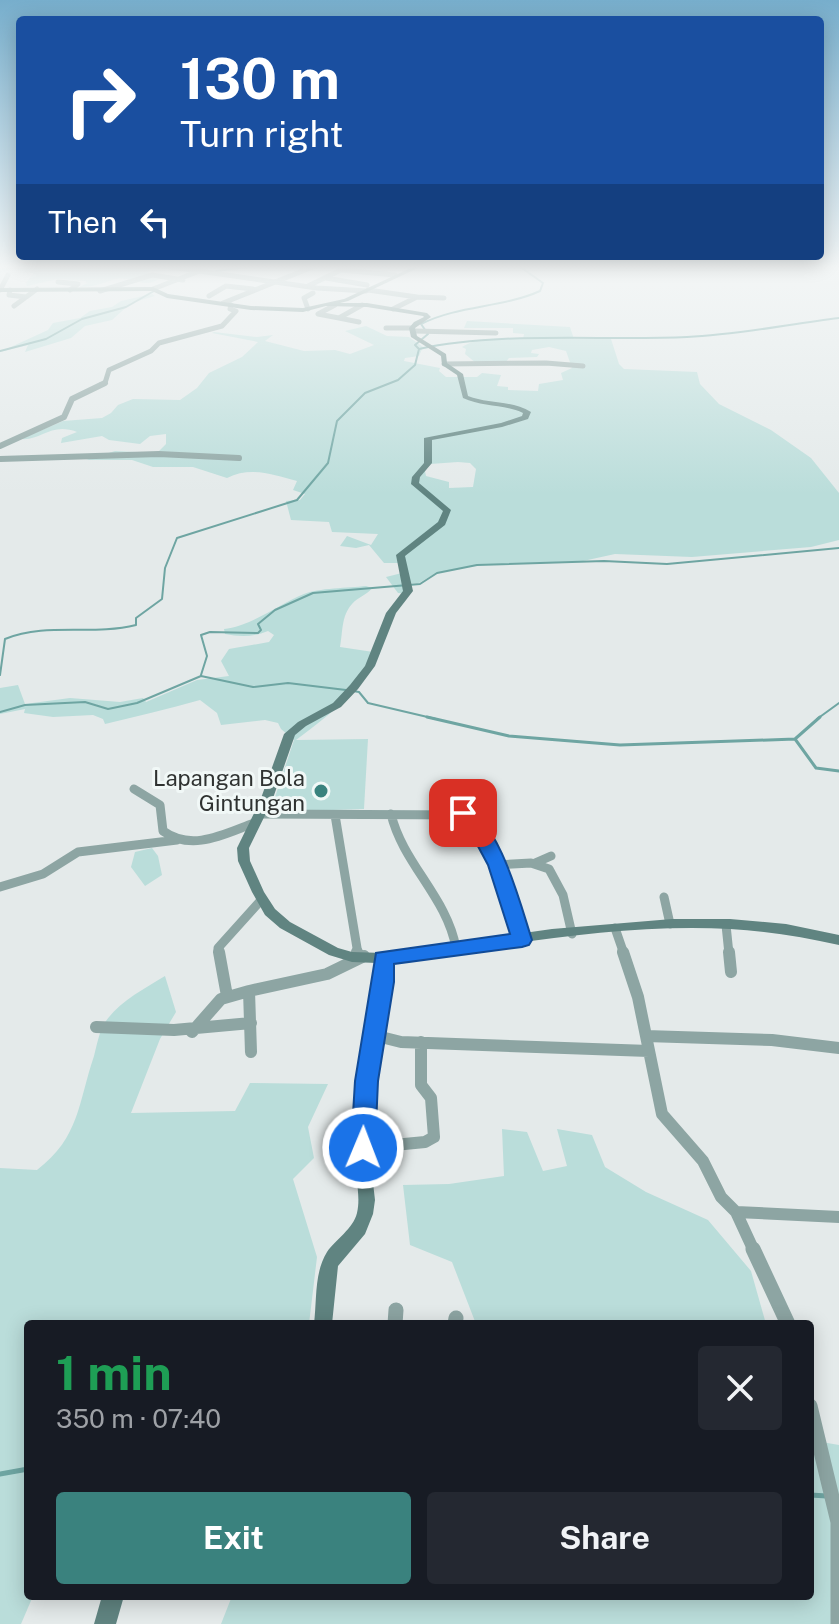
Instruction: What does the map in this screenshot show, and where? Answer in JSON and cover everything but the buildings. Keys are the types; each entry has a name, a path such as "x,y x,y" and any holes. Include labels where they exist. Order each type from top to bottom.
{"street":[{"path":"0,446 64,417 64,405 87,388 105,383 109,370 151,351 163,342"},
{"path":"424,342 444,355 444,364"},
{"path":"444,364 546,363 583,366"},
{"path":"444,364 460,374 465,397 527,412 525,417 502,425 428,438 428,463 416,477 415,484 447,510 442,523 400,555 408,591 391,613 373,660 350,692 290,734 243,848 243,856 270,912 295,932 325,948 383,958 615,928 670,924 767,926 839,940"},
{"path":"0,459 159,454 239,458"},
{"path":"134,789 160,805 163,831 177,840"},
{"path":"391,814 403,846 454,926 456,948"},
{"path":"335,815 361,956"},
{"path":"0,887 43,874 78,852 177,840 202,840 257,818 469,815 497,865 522,940"},
{"path":"531,864 551,856"},
{"path":"497,865 531,864 550,870 560,890 572,934"},
{"path":"664,897 670,924"},
{"path":"227,996 218,948 262,899"},
{"path":"726,925 731,972"},
{"path":"615,928 638,997 662,1114 703,1161 721,1197 736,1212 786,1320"},
{"path":"192,1032 213,1005 227,996 327,974 361,956"},
{"path":"324,1320 328,1296 326,1277 331,1261 365,1215 364,1112 373,1035 384,982 383,958"},
{"path":"249,991 251,1052"},
{"path":"96,1027 192,1032 251,1023"},
{"path":"373,1035 421,1042 649,1051"},
{"path":"646,1036 772,1040 839,1048"},
{"path":"363,1148 425,1142 434,1137 431,1098 421,1085 421,1042"},
{"path":"736,1212 839,1217"},
{"path":"814,1422 838,1522 838,1624"},
{"path":"105,1624 112,1600"}],"shaded area":[{"path":"22,342 59,342 25,352 28,345 0,352"},
{"path":"257,342 304,351 335,350 350,354 374,345 367,342 416,342 423,347 419,356 405,358 404,361 440,368 439,371 446,377 477,377 482,373 501,375 497,386 508,387 508,390 538,391 539,384 563,380 561,373 572,368 566,351 549,347 532,350 531,353 539,354 537,357 509,358 505,363 476,363 462,347 468,343 612,342 619,364 624,369 697,372 700,384 719,404 771,430 811,458 839,493 839,540 811,547 692,557 615,554 583,561 476,565 436,573 419,583 409,584 408,594 398,593 386,577 406,572 402,563 384,563 369,545 356,548 340,546 347,536 371,545 378,534 332,532 329,522 291,520 286,501 300,500 305,494 293,490 297,481 262,473 236,474 227,478 193,467 153,467 132,460 86,460 115,451 157,453 166,444 166,434 150,436 140,444 109,440 102,436 61,443 62,438 77,432 60,429 21,439 63,421 102,418 118,405 133,399 180,400 197,388 209,373 242,357","holes":["458,462 470,463 476,469 473,487 449,488 449,482 426,476 425,471 430,464"]},
{"path":"372,588 348,609 340,647 380,653 343,701 296,740 368,739 364,809 270,812 294,740 278,723 265,720 221,725 217,713 200,700 105,724 103,719 93,715 53,717 24,713 25,709 0,714 0,688 18,685 25,704 70,698 120,702 143,698 146,702 197,680 229,676 221,661 229,649 269,642 274,635 268,631 236,636 225,634 224,629 244,624 310,592"},
{"path":"152,848 158,856 162,875 145,886 131,867 135,852"},
{"path":"165,976 176,1012 160,1039 131,1113 235,1111 250,1083 328,1084 308,1127 314,1158 293,1179 317,1257 309,1320 24,1320 24,1600 31,1600 21,1624 0,1624 0,1168 37,1170 62,1145 76,1118 106,1021 125,1001"},
{"path":"502,1129 527,1132 543,1171 567,1166 557,1129 592,1135 605,1167 646,1192 708,1220 751,1271 765,1320 474,1320 452,1262 410,1245 403,1185 449,1184 504,1176"},
{"path":"814,1441 839,1445 839,1624 221,1624 230,1600 814,1600"}],"waterway":[{"path":"0,351 35,342"},
{"path":"418,348 415,345 419,342"},
{"path":"0,675 5,639 37,631 136,625 136,618 162,599 165,568 177,538 297,500 328,463 337,421 365,393 398,380 415,365 419,349 463,342"},
{"path":"201,675 207,656 201,635 210,632 258,633 261,630 258,624 275,610 313,593 420,584 437,573 477,565 604,561 667,564 839,548"},
{"path":"0,712 25,705 85,702 108,709 137,703 201,676 253,687 288,683 346,690"},
{"path":"353,691 359,692 368,703 436,719"},
{"path":"817,719 839,703"},
{"path":"427,717 509,736 620,745 795,739"},
{"path":"795,739 820,717"},
{"path":"795,739 816,768 839,771"},
{"path":"0,1474 24,1470"},
{"path":"814,1495 827,1496"}],"place":[{"name":"Lapangan Bola Gintungan","path":"321,791"}],"route":[{"path":"363,1148 367,1081 384,982 383,958 522,940 497,865 472,819 463,813"}]}
